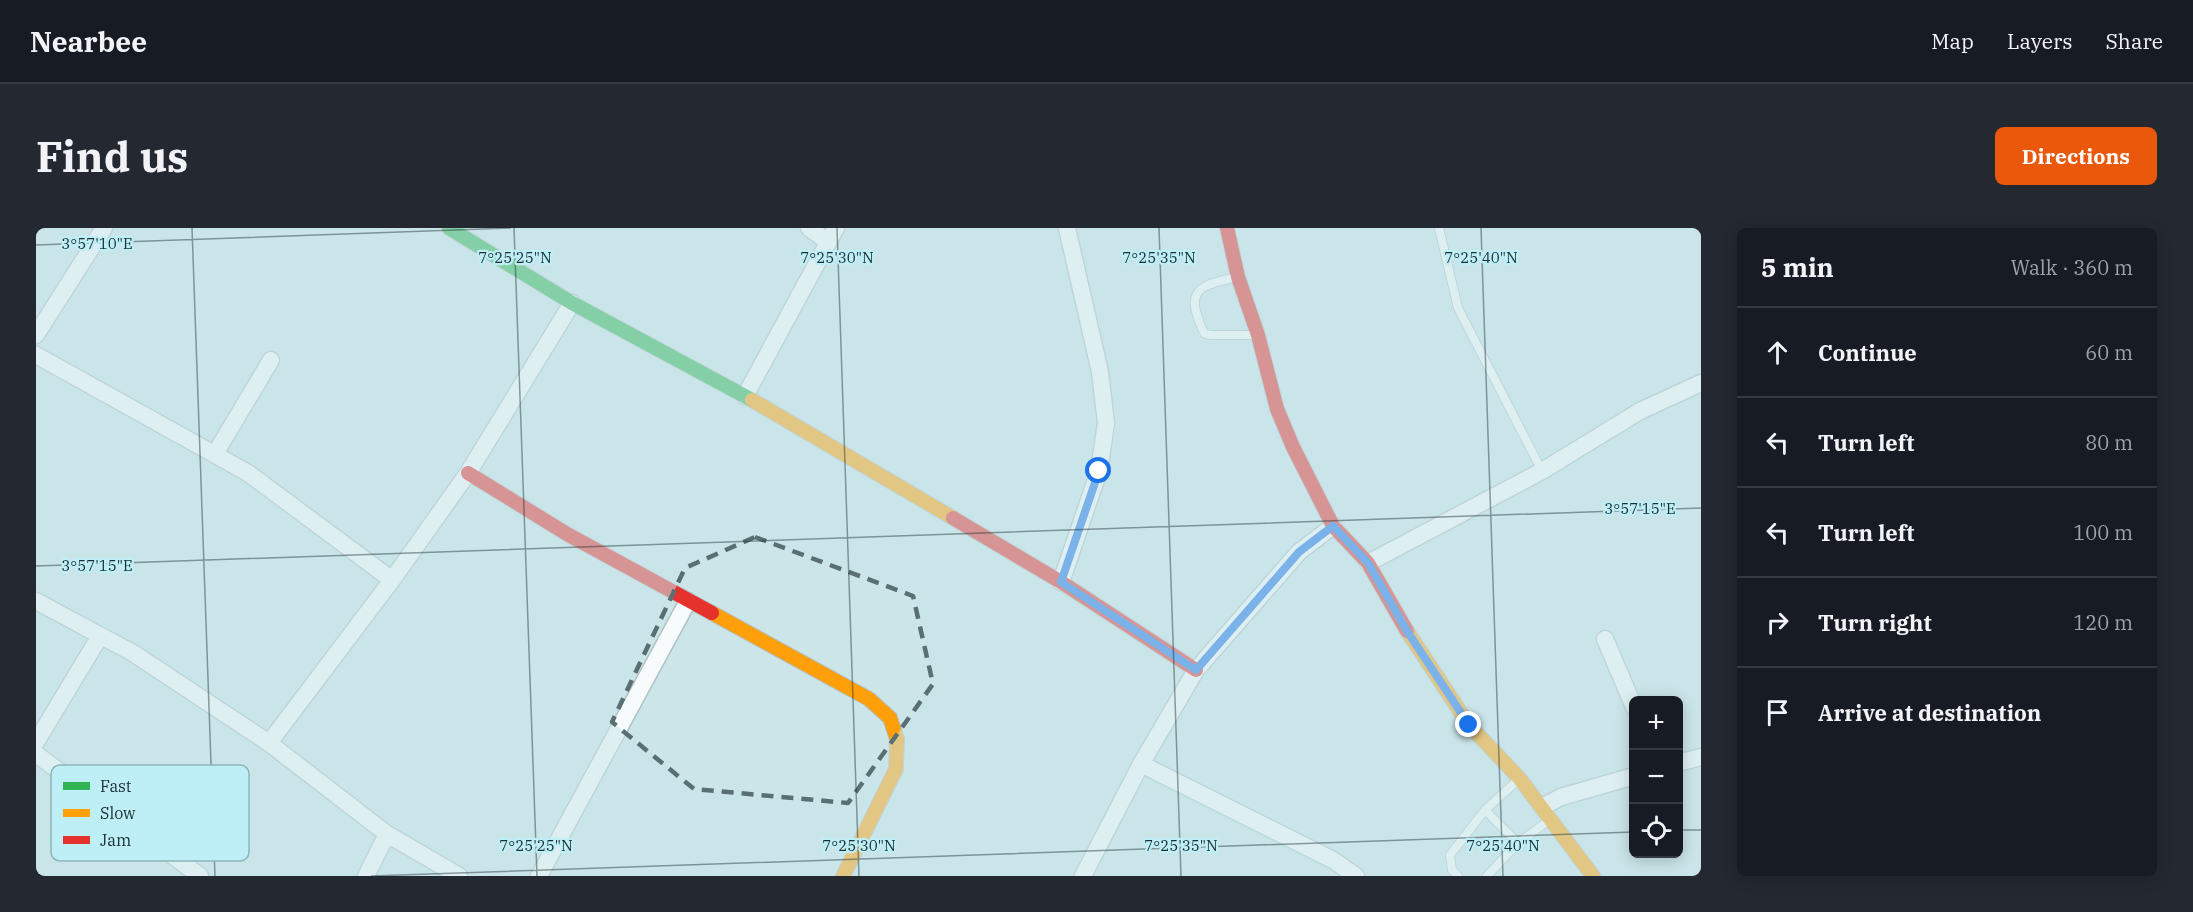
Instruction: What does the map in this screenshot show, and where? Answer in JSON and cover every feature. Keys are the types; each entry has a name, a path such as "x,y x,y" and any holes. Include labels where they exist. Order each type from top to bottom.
{"street":[{"path":"36,335 104,228"},
{"path":"449,228 572,303 745,396 1061,582 1196,670"},
{"path":"745,396 832,234 809,228"},
{"path":"1061,582 1099,471 1106,423 1100,372 1067,228"},
{"path":"1227,228 1238,277 1258,335 1277,410 1333,526 1368,563 1407,631 1469,725 1520,779 1593,876"},
{"path":"269,743 392,580 468,473 572,303"},
{"path":"36,355 215,454 278,494 392,580"},
{"path":"215,454 271,360"},
{"path":"1368,563 1542,471 1640,411 1701,383"},
{"path":"468,473 567,534 869,699 890,718 897,738 896,769 843,876"},
{"path":"1083,876 1142,764 1196,670 1299,552 1333,526"},
{"path":"36,601 133,653 269,743 387,834 459,876"},
{"path":"538,876 688,601"},
{"path":"36,742 100,636"},
{"path":"1605,639 1629,696"},
{"path":"36,754 51,765"},
{"path":"1683,762 1701,757"},
{"path":"1142,764 1333,860 1356,876"},
{"path":"1546,813 1561,797 1629,777"},
{"path":"366,876 387,834"},
{"path":"180,861 200,876"}],"lane":[{"path":"1439,228 1458,308 1542,471"},
{"path":"1238,277 1206,284 1197,292 1194,303 1202,329 1205,334 1212,335 1258,335"},
{"path":"1458,876 1452,870 1450,855 1485,810 1520,779"},
{"path":"1485,810 1518,843"},
{"path":"1486,876 1546,813"}],"highlighted area":[{"path":"755,537 913,596 933,684 848,803 694,789 612,722 685,568"}],"traffic: fast":[{"path":"449,228 572,303 752,400"}],"traffic: slow":[{"path":"752,400 953,518"},
{"path":"712,613 869,699 890,718 897,739 896,769 843,876"},
{"path":"1407,631 1469,725 1520,779 1593,876"}],"traffic: jam":[{"path":"1227,228 1238,277 1258,335 1277,409 1293,447 1333,526 1368,563 1407,631"},
{"path":"468,473 567,534 712,613"},
{"path":"953,518 1061,582 1196,670"}],"route":[{"path":"1099,471 1061,582 1196,670 1299,552 1333,526 1368,563 1407,631 1469,725"}]}
